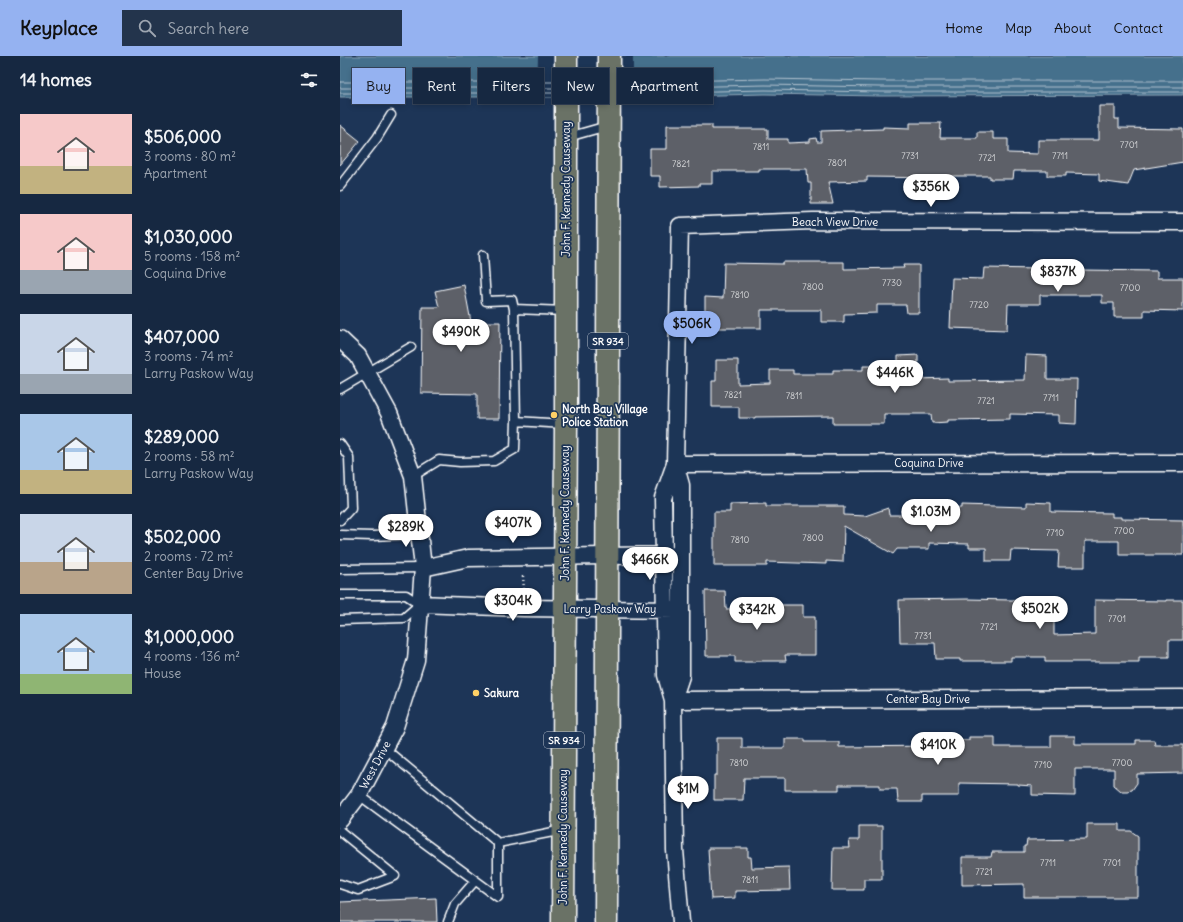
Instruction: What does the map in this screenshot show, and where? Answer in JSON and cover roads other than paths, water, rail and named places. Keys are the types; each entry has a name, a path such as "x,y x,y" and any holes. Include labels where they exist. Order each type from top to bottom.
{"main road":[{"name":"John F. Kennedy Causeway","path":"563,922 566,424 566,56"},
{"name":"SR 934","path":"606,922 609,56"}],"street":[{"name":"Beach View Drive","path":"675,464 680,226 812,221 1183,222"},
{"path":"340,339 358,356 389,413 413,476 423,568 420,604"},
{"name":"Coquina Drive","path":"675,464 1183,463"},
{"path":"675,464 681,485 681,676 674,700 675,850 681,922"},
{"path":"674,700 666,675 663,498 675,464"},
{"path":"423,568 468,558 681,555"},
{"name":"Larry Paskow Way","path":"420,604 477,607 681,610"},
{"name":"West Drive","path":"340,820 359,795 395,727 416,660 420,604"},
{"name":"Center Bay Drive","path":"674,700 1183,698"}],"lane":[{"path":"340,186 377,138 391,115"},
{"path":"565,138 608,118"},
{"path":"413,476 438,460 460,462 494,462 515,449 514,309 512,300 486,301 483,255"},
{"path":"514,309 566,311"},
{"path":"340,389 410,347"},
{"path":"516,421 566,424"},
{"path":"340,444 349,457 351,508 340,520"},
{"path":"340,534 372,536 419,534"},
{"path":"340,569 423,568"},
{"path":"340,594 406,595 420,604 404,618 340,620"},
{"path":"384,748 498,843"},
{"path":"359,795 498,898 498,843"},
{"path":"498,843 564,829"},
{"path":"340,831 395,876 358,890 340,884"},
{"path":"448,922 455,904 475,881"}],"water":[{"path":"340,56 1183,56 1183,95 713,95 713,68 617,68 617,97 609,97 609,68 552,68 552,97 544,97 544,68 478,68 478,97 470,97 470,68 413,68 413,97 405,97 405,68 352,68 352,97 340,97"}],"place":[{"name":"North Bay Village Police Station","path":"554,415"},
{"name":"Sakura","path":"476,693"}]}
